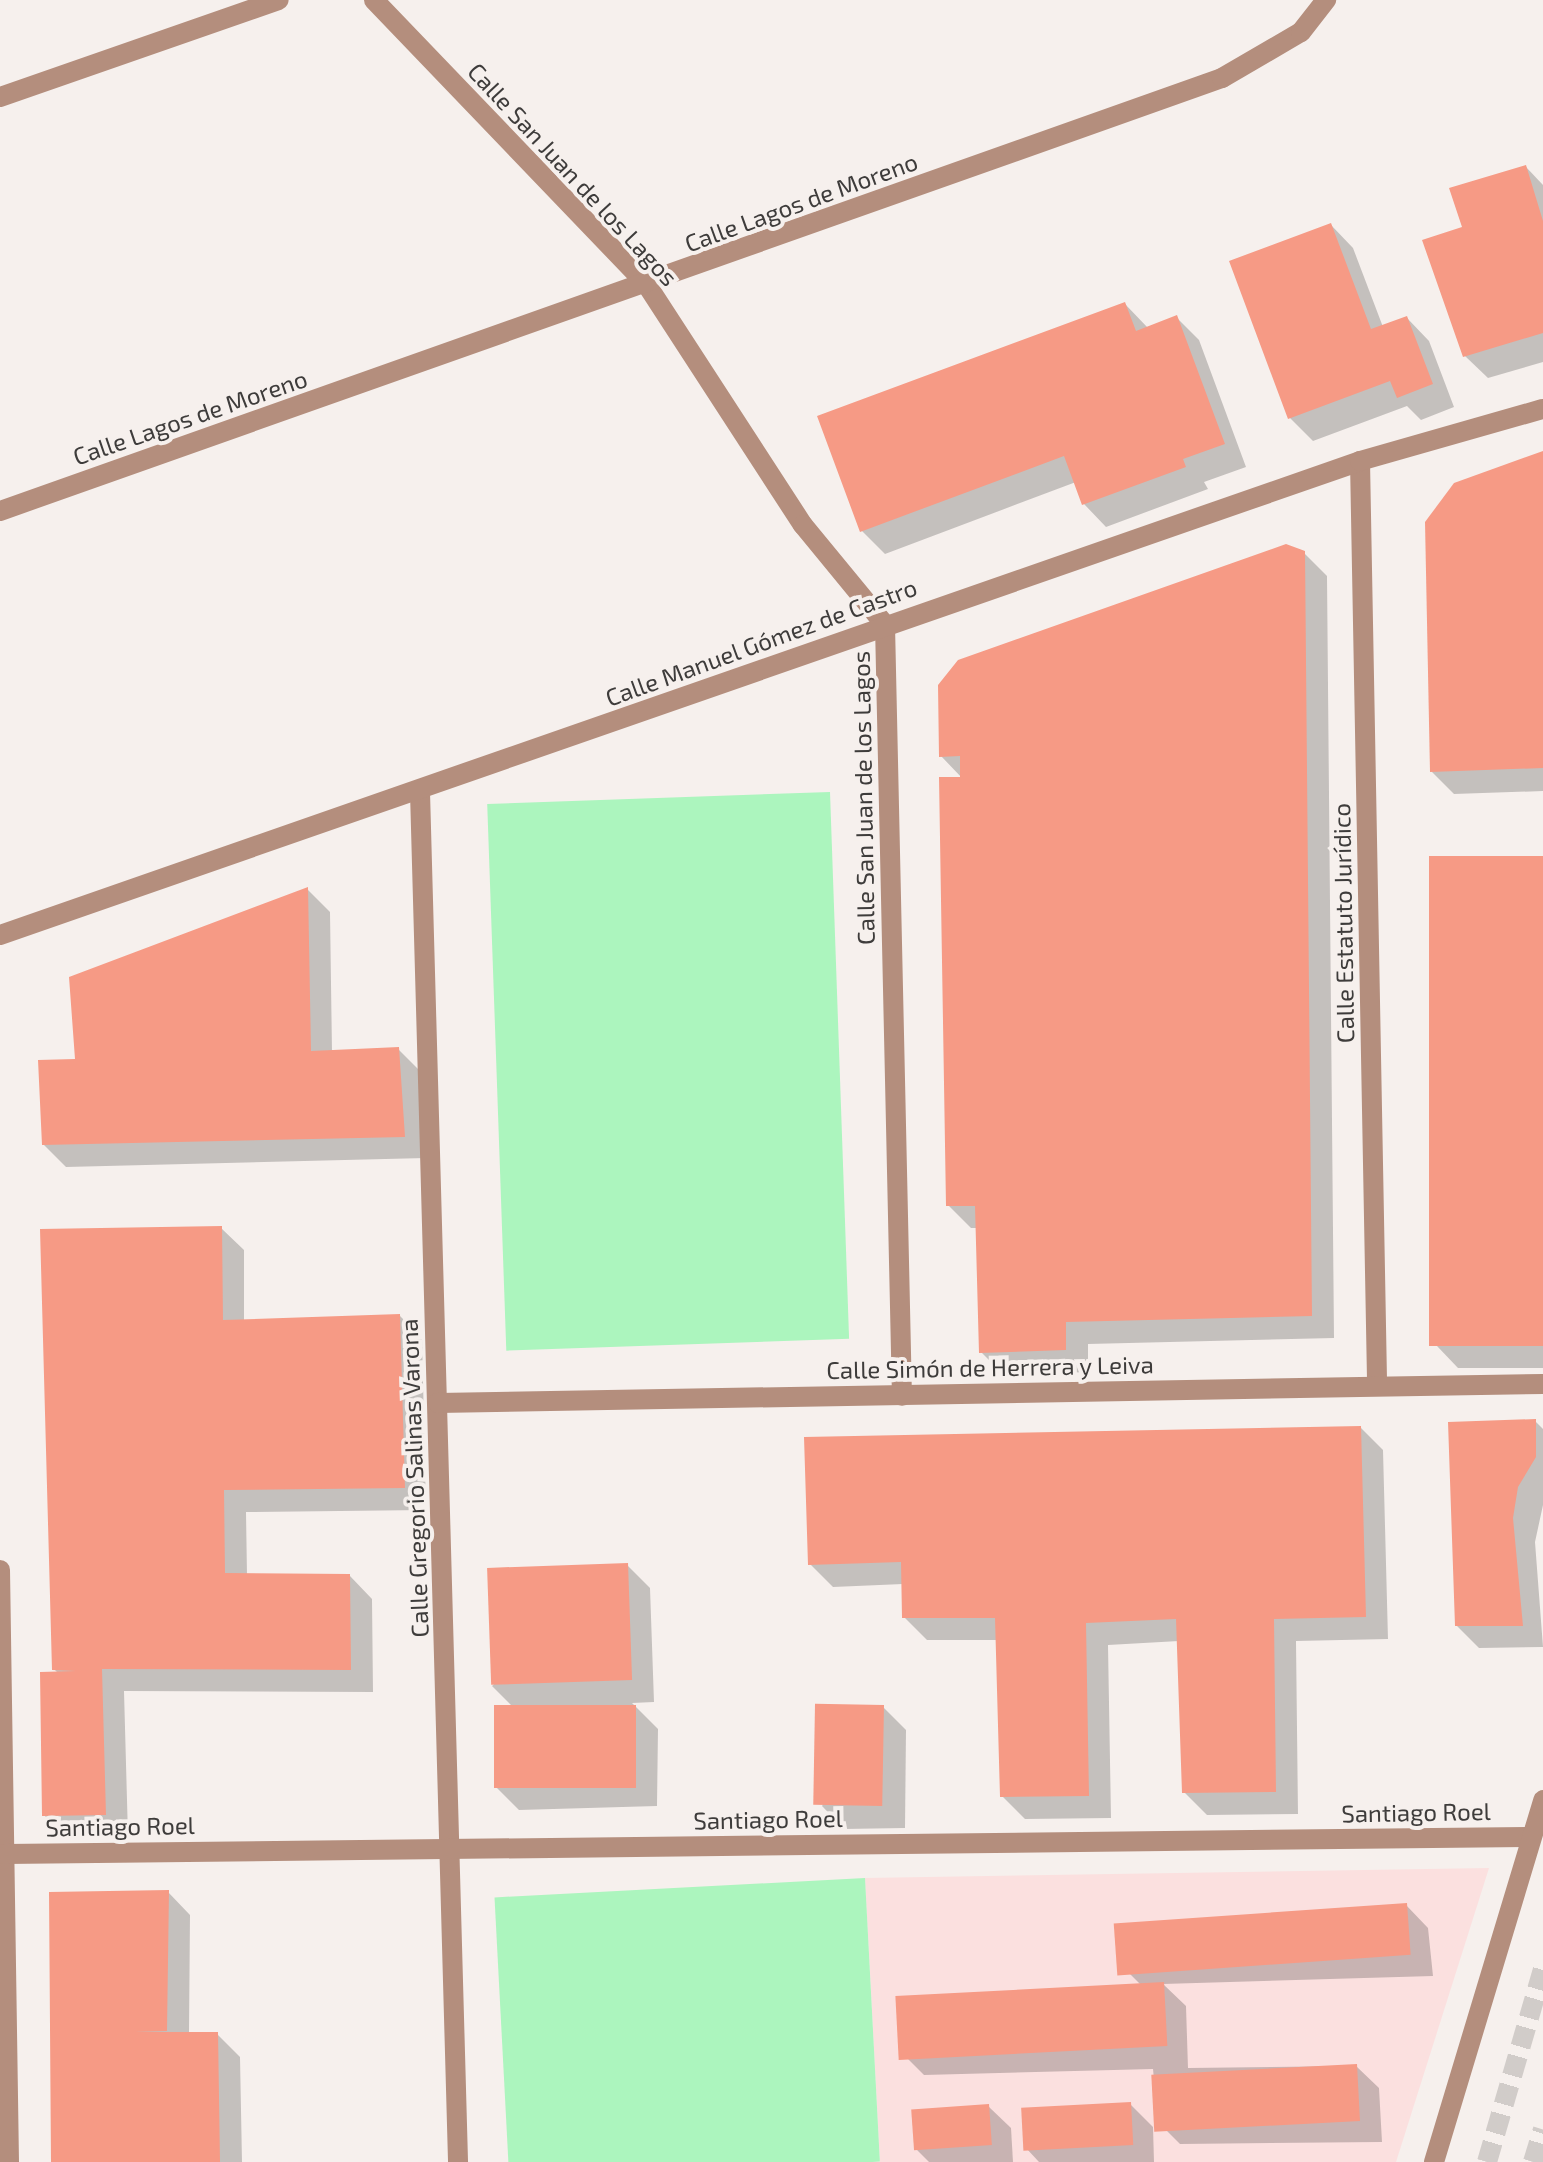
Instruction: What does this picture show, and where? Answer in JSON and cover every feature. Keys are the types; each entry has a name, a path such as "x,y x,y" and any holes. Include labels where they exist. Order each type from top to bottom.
{"street":[{"path":"0,97 279,0"},
{"name":"Calle San Juan de los Lagos","path":"374,0 647,285 803,525 885,625 902,1396"},
{"name":"Calle Lagos de Moreno","path":"0,511 647,285 1222,78 1301,32 1326,0"},
{"name":"Calle Manuel Gómez de Castro","path":"0,935 420,792 885,625 1360,461 1543,409"},
{"name":"Calle Estatuto Jurídico","path":"1360,461 1377,1384"},
{"name":"Calle Gregorio Salinas Varona","path":"420,792 458,2162"},
{"name":"Calle Simón de Herrera y Leiva","path":"438,1403 1377,1384 1543,1384"},
{"path":"0,1570 9,2162"},
{"path":"1434,2162 1543,1800"},
{"name":"Santiago Roel","path":"5,1854 1531,1837"}],"shaded area":[{"path":"1489,1868 1396,2162 880,2162 865,1878"}],"green space":[{"path":"830,792 849,1339 506,1351 487,804"},
{"path":"865,1878 880,2162 508,2162 495,1897"}],"building":[{"path":"1526,165 1543,221 1543,333 1463,357 1422,240 1462,227 1449,188"},
{"path":"1331,223 1371,329 1407,316 1433,384 1397,398 1390,381 1288,419 1229,261"},
{"path":"1125,302 1136,331 1177,315 1225,444 1183,459 1186,467 1082,505 1064,456 860,532 817,416"},
{"path":"1543,451 1543,768 1430,772 1425,522 1454,483"},
{"path":"1286,544 1305,551 1312,1316 1066,1322 1066,1350 979,1353 975,1206 946,1206 939,777 960,777 960,756 939,757 938,685 958,660"},
{"path":"1429,856 1543,856 1543,1346 1429,1346"},
{"path":"308,887 311,1051 399,1047 405,1137 42,1145 38,1060 75,1059 69,977"},
{"path":"222,1226 223,1320 400,1314 405,1488 224,1490 225,1573 350,1574 351,1670 102,1669 106,1815 42,1816 40,1672 76,1671 52,1670 40,1229"},
{"path":"1536,1419 1536,1457 1518,1487 1513,1518 1523,1626 1455,1626 1448,1422"},
{"path":"1361,1426 1366,1617 1274,1619 1276,1792 1182,1793 1176,1619 1086,1623 1089,1796 1000,1797 995,1618 902,1618 901,1562 808,1565 804,1437"},
{"path":"628,1563 632,1680 491,1685 487,1568"},
{"path":"815,1704 884,1705 882,1806 813,1805"},
{"path":"494,1705 636,1705 636,1788 494,1788"},
{"path":"169,1890 167,2031 135,2032 218,2032 220,2162 51,2162 49,1892"},
{"path":"1407,1903 1411,1955 1117,1975 1114,1924"},
{"path":"1164,1982 1167,2046 899,2060 895,1996"},
{"path":"1357,2064 1360,2121 1154,2132 1151,2075"},
{"path":"1131,2102 1133,2145 1023,2151 1021,2108"},
{"path":"989,2104 992,2145 914,2150 911,2109"}],"tunnel":[{"path":"1487,2162 1543,1969"},
{"path":"1533,2162 1543,2130"}]}
